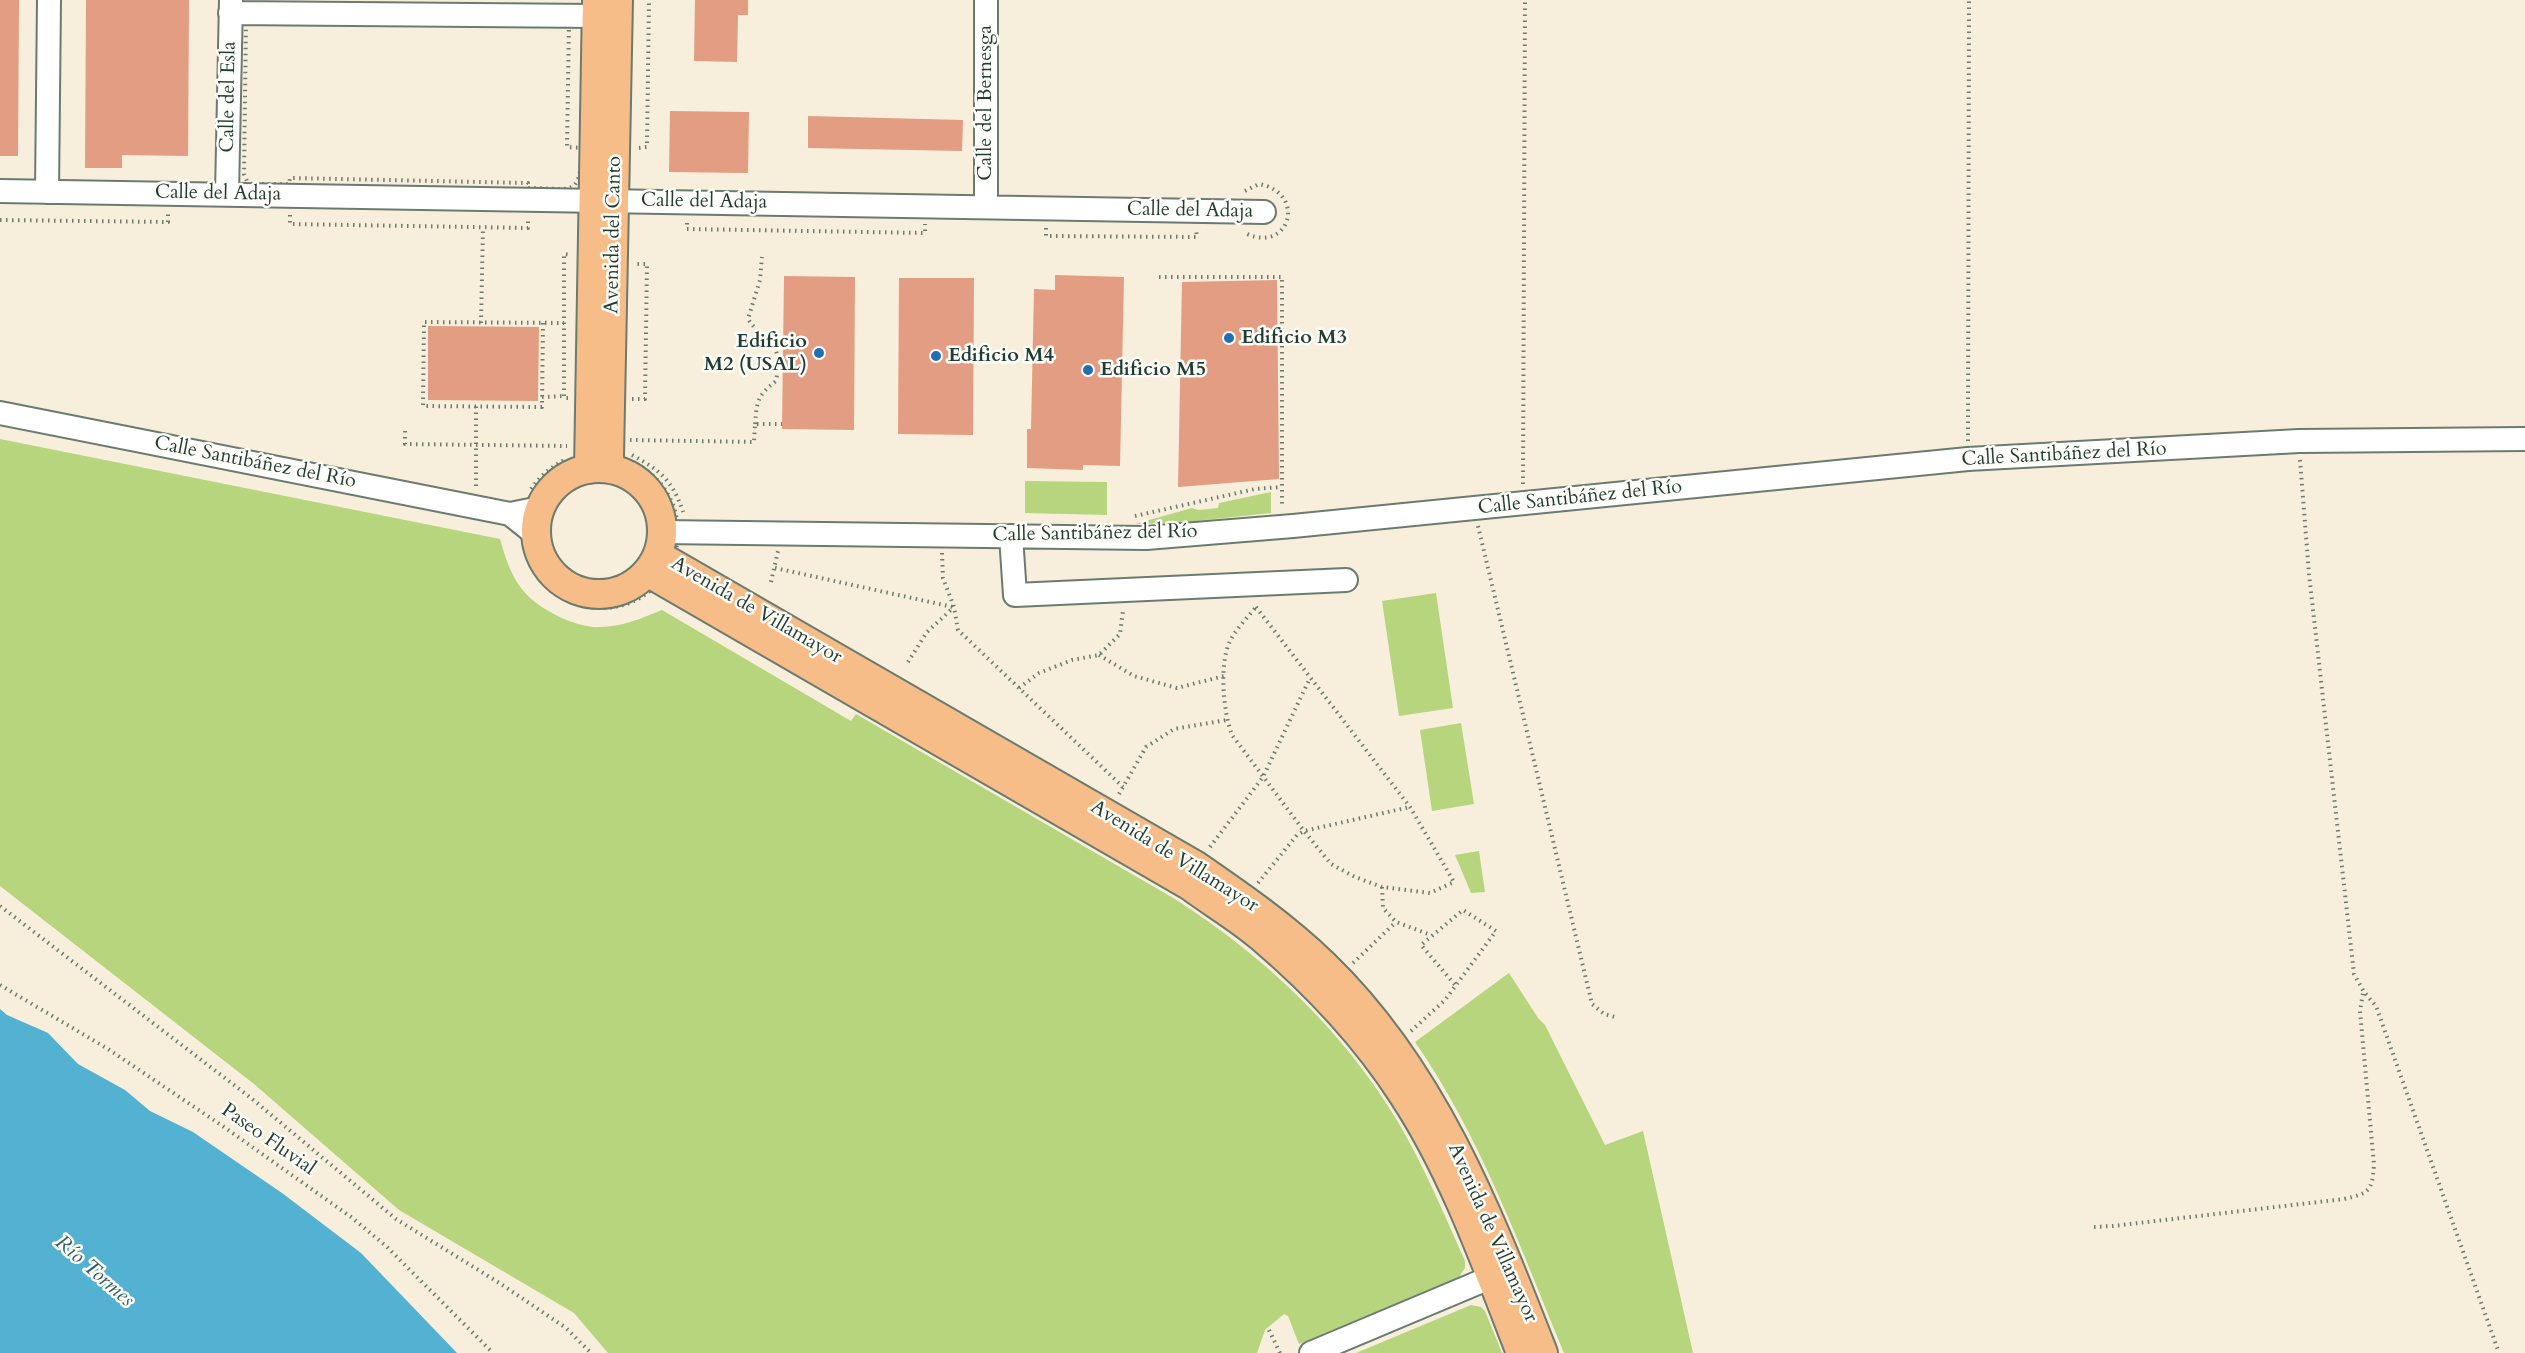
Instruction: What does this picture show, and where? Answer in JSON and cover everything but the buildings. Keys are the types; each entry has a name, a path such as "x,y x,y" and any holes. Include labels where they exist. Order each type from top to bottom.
{"main road":[{"name":"Avenida del Canto","path":"597,456 604,200 604,5"},
{"path":"597,456 642,485 653,498 660,515 664,560 632,585 615,592 596,594 577,591 561,582 548,569 539,552 527,516 551,489 597,456"},
{"name":"Avenida de Villamayor","path":"664,560 1190,886 1260,936 1314,987 1358,1035 1404,1095 1543,1353"},
{"name":"Avenida de Villamayor","path":"1501,1273 1521,1353"}],"street":[{"path":"47,192 49,0"},
{"name":"Calle del Bernesga","path":"986,0 986,207"},
{"path":"230,6 604,5"},
{"name":"Calle del Esla","path":"227,194 230,6"},
{"name":"Calle del Adaja","path":"0,191 1264,212"},
{"name":"Calle Santibáñez del Río","path":"0,413 527,516"},
{"name":"Calle Santibáñez del Río","path":"664,560 1011,536 1146,538 1968,459 2299,441 2525,439"},
{"path":"1011,536 1015,595 1346,580"},
{"path":"1311,1353 1501,1273"}],"path":[{"path":"632,148 646,147 649,0"},
{"path":"1522,503 1525,0"},
{"path":"1968,0 1968,459"},
{"path":"246,19 554,23 569,23 567,147 582,148 581,175 577,184 570,189 528,188 528,183 516,182 290,178 289,184 252,184 247,181 244,174 246,19"},
{"path":"1240,227 1257,238 1275,236 1283,229 1288,219 1289,209 1285,199 1274,188 1259,184 1248,188 1242,194"},
{"path":"0,220 168,222 168,206"},
{"path":"290,209 290,224 528,228 528,212"},
{"path":"687,215 687,229 901,233 925,233 925,219"},
{"path":"1046,221 1046,236 1197,237 1196,223"},
{"path":"482,323 483,227"},
{"path":"564,396 564,254 580,255"},
{"path":"630,406 630,399 645,399 647,264 632,264 633,255"},
{"path":"405,431 405,444 476,445 597,456 635,464 658,481 673,505 664,560 633,602 609,609 592,608 569,601 548,587 538,574 528,552 527,516 540,477 553,466 597,456 754,442 757,401 762,392 776,381 778,370 777,351 769,339 748,319 760,280 762,257"},
{"path":"1159,277 1282,277 1282,515"},
{"path":"543,323 542,407 423,406 424,322 564,323"},
{"path":"542,397 577,398"},
{"path":"475,495 477,406"},
{"path":"755,424 782,424"},
{"path":"597,456 630,431"},
{"path":"2299,441 2309,574 2354,974 2364,992 2376,1006 2387,1034 2499,1353"},
{"path":"527,516 536,493 561,467 597,456 631,454 660,472 672,487 664,560"},
{"path":"1131,517 1255,489 1281,487"},
{"path":"1473,508 1540,779 1592,1004 1604,1014 1615,1017"},
{"path":"771,582 778,548"},
{"path":"942,550 943,578 954,607 958,630 1123,787"},
{"path":"775,568 954,607"},
{"path":"1019,688 1039,673 1072,660 1100,655 1120,634 1123,611 1122,590"},
{"path":"908,662 927,632 954,607"},
{"path":"1256,607 1410,807 1454,882 1430,893 1382,887 1355,877 1331,864 1232,735 1227,720 1224,676 1224,661 1230,642 1256,607"},
{"path":"1100,655 1134,676 1177,688 1224,676"},
{"path":"1205,852 1263,777 1310,678"},
{"path":"1116,800 1146,747 1174,729 1227,720"},
{"path":"1256,885 1297,835 1304,831 1410,807"},
{"path":"1382,887 1383,908 1396,921 1432,936"},
{"path":"0,906 251,1098 396,1219 501,1284 566,1328 591,1353"},
{"path":"1406,1036 1445,1000 1456,986 1496,932 1463,910 1421,945 1456,986"},
{"path":"1348,968 1396,921"},
{"name":"Paseo Fluvial","path":"0,985 108,1049 224,1127 351,1217 386,1246 492,1353"},
{"path":"2094,1227 2363,1195 2372,1185 2374,1165 2360,1011 2364,992"},
{"path":"1269,1330 1280,1353"}],"green space":[{"path":"0,439 500,539 509,567 521,588 538,605 564,619 586,626 608,627 632,622 662,610 851,721 856,714 1175,899 1208,921 1270,970 1327,1026 1376,1088 1398,1122 1425,1173 1465,1261 1465,1268 1459,1277 1299,1344 1288,1316 1284,1314 1265,1330 1257,1353 608,1353 574,1313 399,1210 254,1084 0,886"},
{"path":"1025,481 1107,482 1107,515 1025,513"},
{"path":"1271,492 1271,513 1176,523 1135,524 1192,508 1198,510 1218,508 1219,503"},
{"path":"1436,593 1453,708 1399,716 1382,601"},
{"path":"1461,723 1474,804 1432,811 1420,730"},
{"path":"1479,851 1485,892 1471,893 1455,855"},
{"path":"1509,973 1545,1025 1605,1145 1643,1131 1693,1353 1564,1353 1480,1154 1439,1078 1415,1042"},
{"path":"1471,1305 1481,1307 1485,1311 1502,1353 1356,1353"}],"water":[{"name":"Río Tormes","path":"0,1009 7,1015 48,1033 78,1064 125,1090 150,1111 193,1132 282,1193 361,1253 457,1353 0,1353"}],"place":[{"name":"Edificio M3","path":"1229,338"},
{"name":"Edificio M2 (USAL)","path":"819,353"},
{"name":"Edificio M4","path":"936,356"},
{"name":"Edificio M5","path":"1088,370"}]}
